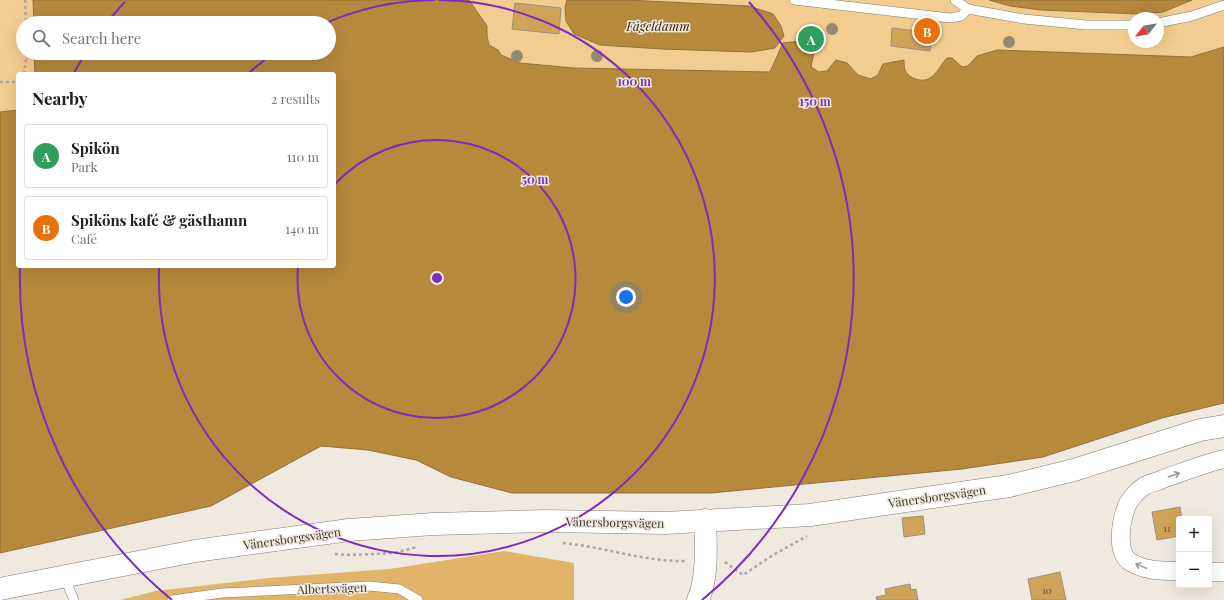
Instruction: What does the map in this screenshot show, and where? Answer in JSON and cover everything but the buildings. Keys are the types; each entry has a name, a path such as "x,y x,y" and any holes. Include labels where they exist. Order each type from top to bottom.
{"main road":[{"name":"Vänersborgsvägen","path":"0,588 195,551 349,530 433,524 545,521 665,523 810,515 1009,486 1074,470 1200,430 1224,426"},
{"path":"698,600 702,591 704,569 706,545 705,520"}],"street":[{"path":"1176,571 1143,568 1127,560 1121,547 1121,532 1126,507 1134,495 1144,486 1205,464 1224,459"},
{"path":"1212,572 1224,572"}],"lane":[{"path":"794,0 950,18 961,16 968,9"},
{"path":"955,0 968,9 1039,20 1086,25 1128,25"},
{"path":"1164,22 1192,16 1224,5"},
{"path":"64,576 74,600"},
{"name":"Albertsvägen","path":"172,600 222,593 369,586 399,589 418,600"}],"path":[{"path":"25,0 26,16"},
{"path":"24,72 25,60"},
{"path":"0,82 16,82"}],"shaded area":[{"path":"0,0 33,0 34,16 16,16 16,60 34,60 35,72 16,72 16,110 0,112"},
{"path":"469,0 989,0 1010,6 1041,10 1128,14 1128,48 1164,48 1163,12 1192,0 1224,0 1224,47 1191,57 977,56 968,66 962,67 952,58 947,58 932,77 923,80 915,79 907,74 904,60 871,79 858,75 847,63 827,71 819,72 811,67 815,47 813,42 801,41 783,43 770,72 573,68 520,63 501,55 498,50 489,45 487,26"},
{"path":"504,551 574,563 574,600 120,600 156,591 268,578 390,569"}],"water":[{"path":"33,0 469,0 487,26 489,45 498,50 501,55 520,63 573,68 770,72 783,43 801,41 813,42 815,47 811,67 819,72 827,71 836,60 847,63 858,75 871,79 878,75 883,64 904,60 905,69 909,76 923,80 933,76 947,58 952,58 962,67 968,66 977,56 997,50 1191,57 1224,47 1224,403 1162,418 1043,457 962,469 711,493 512,493 451,477 416,460 368,450 321,446 211,506 0,553 0,112 16,110 16,268 336,268 336,72 35,72 34,60 336,60 336,16 34,16"},
{"name":"Fågeldamm","path":"567,0 627,0 749,6 773,14 781,26 784,36 775,48 751,52 600,45 574,34 566,21 565,7"},
{"path":"989,0 1192,0 1163,12 1128,12 1128,14 1041,10 1010,6"}],"place":[{"name":"Spiköns kafé & gästhamn","path":"927,31"},
{"name":"Spikön","path":"811,39"}]}
